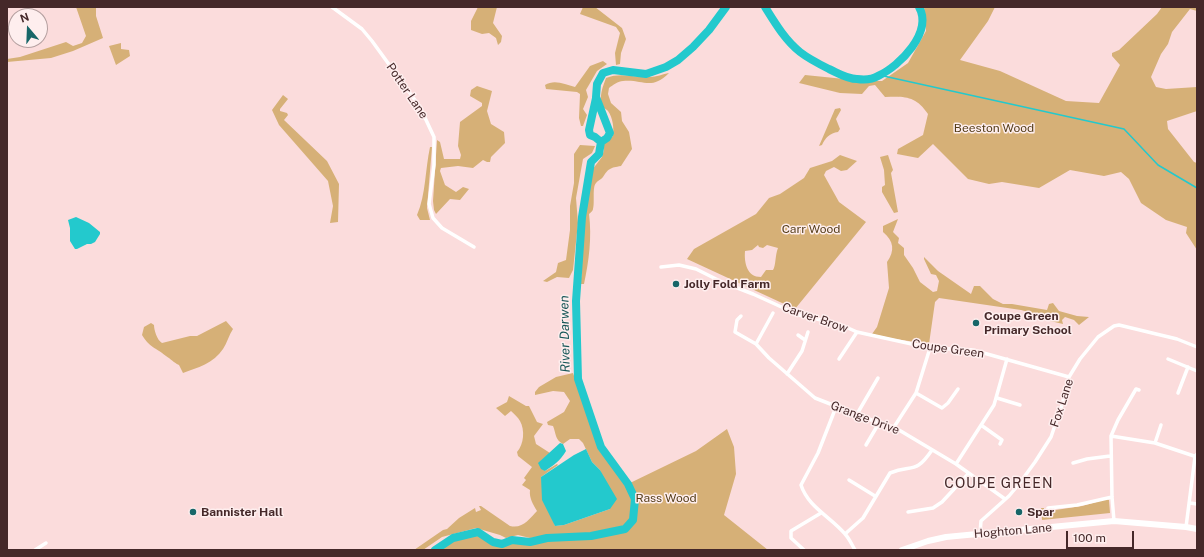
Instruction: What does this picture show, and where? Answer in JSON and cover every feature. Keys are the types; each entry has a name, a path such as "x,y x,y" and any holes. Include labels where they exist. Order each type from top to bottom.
{"main road":[{"name":"Hoghton Lane","path":"902,550 928,541 946,537 1114,521 1197,529"}],"street":[{"name":"Potter Lane","path":"332,7 362,29 420,107 434,137 434,165 429,204 432,217 442,228 474,247"},
{"name":"Carver Brow","path":"661,268 679,265 696,269 722,282 799,315 839,324 857,332"},
{"path":"756,344 773,313"},
{"name":"Grange Drive","path":"741,316 737,320 735,332 756,344 769,358 816,398 879,423 894,427 956,464 1005,500"},
{"name":"Fox Lane","path":"980,533 981,521 1005,500 1023,479 1050,437 1062,405 1069,378 1080,359 1098,337 1114,326 1119,325 1177,339 1197,347"},
{"path":"788,374 802,351 808,332"},
{"name":"Coupe Green","path":"857,332 930,348 973,350 1069,378"},
{"path":"839,359 857,332"},
{"path":"798,335 806,340"},
{"path":"894,427 916,393 930,348"},
{"path":"956,464 994,404 1007,359"},
{"path":"1168,359 1197,371"},
{"path":"1178,393 1188,367"},
{"path":"857,414 878,378"},
{"path":"916,393 942,408 948,403 958,389"},
{"path":"1114,521 1110,456 1111,436 1118,420 1136,389 1139,390"},
{"path":"996,398 1020,405"},
{"path":"836,407 818,453 800,485 803,492 821,513 845,534 855,550"},
{"path":"866,445 879,423"},
{"path":"981,425 1002,440 1000,444"},
{"path":"1155,443 1161,425"},
{"path":"1111,436 1155,443 1196,456 1186,527"},
{"path":"845,534 863,518 890,473 896,470 915,468 921,465 932,450"},
{"path":"1073,463 1110,456"},
{"path":"908,512 933,508 942,502 968,474"},
{"path":"849,480 875,496"},
{"name":"Hoghton Lane","path":"1047,512 1048,508 1077,505 1112,497"},
{"path":"1190,503 1197,504"},
{"path":"804,550 791,538 791,531 821,513"},
{"path":"35,550 46,543"}],"green space":[{"path":"76,7 96,7 96,16 103,38 73,51 51,58 7,62 7,59 20,57 66,42 73,46 82,43 86,36"},
{"path":"478,7 497,7 493,23 502,36 501,42 498,45 496,38 489,33 482,34 471,30 471,21"},
{"path":"583,7 595,7 622,28 626,39 621,53 620,64 616,65 615,53 620,33 616,27 580,14"},
{"name":"Beeston Wood","path":"924,7 995,7 988,21 960,60 1000,71 1066,101 1099,103 1120,65 1112,56 1112,53 1119,50 1157,14 1162,7 1197,7 1197,11 1190,9 1172,32 1168,44 1161,54 1151,77 1156,87 1166,89 1197,87 1197,111 1167,121 1168,129 1194,162 1197,163 1197,250 1186,233 1187,227 1166,220 1141,203 1129,179 1121,172 1104,176 1070,170 1039,188 1002,182 989,184 968,179 933,144 918,158 897,154 898,149 923,135 928,114 924,108 914,100 904,97 885,97 875,85 869,86 862,94 840,93 799,83 805,75 864,81 882,81 908,63 926,31"},
{"path":"121,43 121,49 129,50 130,56 116,65 109,46"},
{"path":"603,61 607,64 597,71 586,90 588,97 583,109 587,115 583,126 581,126 579,118 580,94 577,92 546,89 545,85 556,82 575,87 590,66"},
{"path":"669,73 657,82 647,83 621,81 609,88 608,94 611,103 621,112 622,121 629,132 632,149 621,166 608,170 595,185 593,210 589,214 590,249 584,284 580,284 585,215 592,170 602,157 604,144 613,136 611,117 608,111 603,107 601,100 606,78 617,75 652,77"},
{"path":"477,86 492,91 487,111 491,124 504,132 505,143 491,157 490,162 483,160 473,168 458,166 441,168 440,171 445,185 456,192 463,187 469,189 460,200 450,199 436,214 433,201 437,140 440,142 444,159 460,159 461,155 458,146 460,122 482,106 482,103 470,96 471,90"},
{"path":"283,95 288,99 280,109 280,111 287,113 288,115 284,120 327,161 339,184 338,222 330,223 333,206 328,181 279,125 272,110"},
{"path":"840,108 841,110 836,119 840,129 838,132 828,136 822,145 819,146 835,109"},
{"path":"580,145 595,146 592,153 583,159 576,198 578,223 573,270 569,278 557,277 547,282 543,281 556,272 558,263 566,260 570,230 570,206 574,183 574,154"},
{"path":"430,147 432,147 427,208 430,220 420,220 417,215 424,190"},
{"name":"Carr Wood","path":"840,155 857,161 847,170 841,171 834,167 826,171 824,175 839,202 866,222 795,309 687,259 694,249 756,214 769,198 780,194 804,178 810,168 832,161","holes":["758,245 759,247 763,248 767,245 778,248 773,270 766,270 761,277 752,275 747,268 745,260 745,251 752,250"]},
{"path":"888,155 893,170 891,173 898,212 894,213 882,192 882,187 885,185 884,170 880,157"},
{"path":"898,219 893,232 899,238 898,243 904,248 904,255 920,282 933,292 937,291 939,281 936,275 931,274 924,257 938,271 971,294 974,286 980,286 993,299 1003,304 1012,304 1047,310 1049,304 1053,303 1059,311 1077,316 1089,317 1079,325 1074,320 1065,317 1062,320 1063,324 1042,319 1036,314 1021,310 939,298 935,302 929,344 872,334 877,327 889,288 887,262 890,258 892,246 887,235 883,232 883,226"},
{"path":"226,321 233,329 219,354 205,364 183,373 179,365 150,345 142,335 144,327 151,323 154,325 156,335 162,343 190,336 197,336"},
{"path":"573,373 599,450 627,485 633,500 631,519 623,527 591,534 530,538 518,535 506,538 476,528 442,537 423,550 414,550 443,530 447,529 459,518 475,508 476,512 481,510 479,506 510,526 515,527 525,523 537,511 531,498 530,490 522,485 526,480 524,478 532,467 518,456 517,452 522,441 522,425 511,411 505,416 496,408 507,402 509,396 526,406 529,406 537,422 543,424 534,436 536,444 550,453 539,463 545,471 557,464 558,465 541,477 555,526 564,525 610,509 600,470 592,462 583,443 579,439 570,439 563,444 557,438 553,426 548,425 547,422 564,412 570,401 564,392 553,391 535,395 535,392 539,387 556,377"},
{"name":"Rass Wood","path":"727,429 734,447 736,474 724,515 768,550 440,550 454,540 478,534 491,543 502,545 512,542 530,544 548,540 591,537 625,531 635,521 636,498 630,483 696,451"},
{"path":"1107,499 1109,500 1110,513 1042,520 1041,508 1044,508 1044,515 1048,515 1049,511 1082,506"}],"water":[{"path":"76,217 89,223 100,232 100,234 95,242 75,249 70,241 70,228 68,220"},
{"path":"560,443 563,444 566,451 564,454 557,462 545,471 541,469 538,463"},
{"path":"586,449 592,462 600,470 617,499 610,509 564,525 555,526 542,500 541,477 574,455"}],"waterway":[{"name":"River Darwen","path":"435,550 453,538 478,532 493,542 502,544 512,540 530,542 547,538 591,536 625,529 633,520 635,499 628,484 601,447 578,379 576,301 582,217 591,162 599,154 601,142 607,138 610,133 596,97 597,84 603,73 613,70 646,74 666,67 678,60 709,30 726,7"},
{"name":"River Darwen","path":"765,7 785,37 800,52 843,76 853,79 874,78 896,65 912,47 922,27 922,17 919,7"},
{"path":"879,75 1124,129 1158,165 1197,188"},
{"name":"River Darwen","path":"596,98 589,130 590,135 601,142"}],"place":[{"name":"Jolly Fold Farm","path":"676,284"},
{"name":"Coupe Green Primary School","path":"976,323"},
{"name":"Bannister Hall","path":"193,512"},
{"name":"Spar","path":"1019,512"}],"district":[{"name":"COUPE GREEN","path":"999,484"}]}
